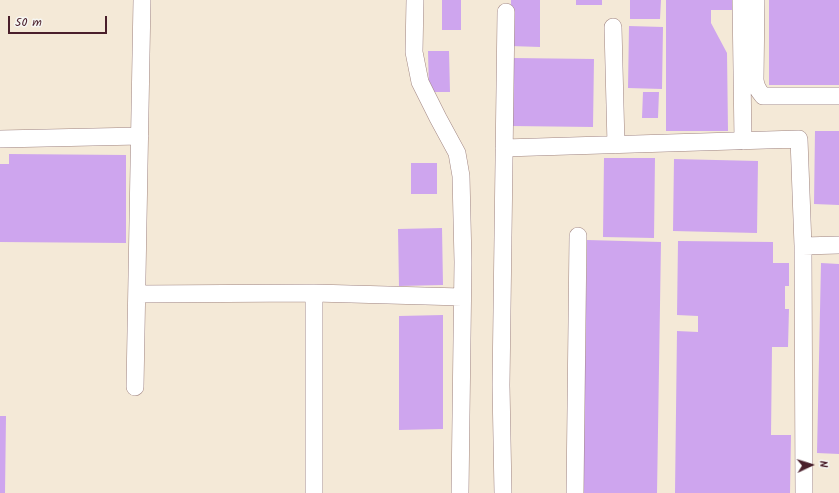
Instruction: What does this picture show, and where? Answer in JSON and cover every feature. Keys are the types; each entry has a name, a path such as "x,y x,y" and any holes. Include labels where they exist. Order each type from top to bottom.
{"lane":[{"path":"135,387 142,0"},
{"path":"415,0 414,52 420,82 457,153 461,176 462,297 460,493"},
{"path":"741,0 743,141"},
{"path":"756,0 756,88 763,96 839,96"},
{"path":"503,493 501,385 506,12"},
{"path":"613,27 616,145"},
{"path":"0,139 140,136"},
{"path":"504,148 799,139 803,246 804,493"},
{"path":"575,493 578,236"},
{"path":"803,246 839,245"},
{"path":"137,294 314,293 462,297"},
{"path":"314,293 314,493"}],"building":[{"path":"442,0 461,0 461,30 442,30"},
{"path":"511,0 540,0 540,47 510,46"},
{"path":"576,0 602,0 602,5 576,5"},
{"path":"630,0 661,0 660,19 630,19"},
{"path":"666,0 732,0 732,10 711,10 711,23 727,53 728,131 666,131"},
{"path":"769,0 839,0 839,85 769,85"},
{"path":"629,26 663,27 662,89 628,88"},
{"path":"428,51 449,51 450,92 429,92"},
{"path":"513,58 594,59 593,127 512,126"},
{"path":"643,92 659,92 658,118 642,118"},
{"path":"815,131 839,131 839,205 814,204"},
{"path":"9,154 126,155 126,243 0,242 0,164 9,164"},
{"path":"604,158 655,158 654,238 603,237"},
{"path":"674,159 758,161 757,233 673,231"},
{"path":"411,163 437,163 437,194 411,194"},
{"path":"442,228 443,285 399,286 398,229"},
{"path":"587,240 661,242 657,493 583,493"},
{"path":"678,241 773,242 773,263 789,263 789,286 785,286 785,309 789,309 788,347 772,347 771,435 791,435 790,493 675,493 677,331 698,332 698,316 677,315"},
{"path":"821,263 839,264 839,454 817,453"},
{"path":"443,315 443,429 399,430 399,316"},
{"path":"0,416 6,416 5,493 0,493"}]}
